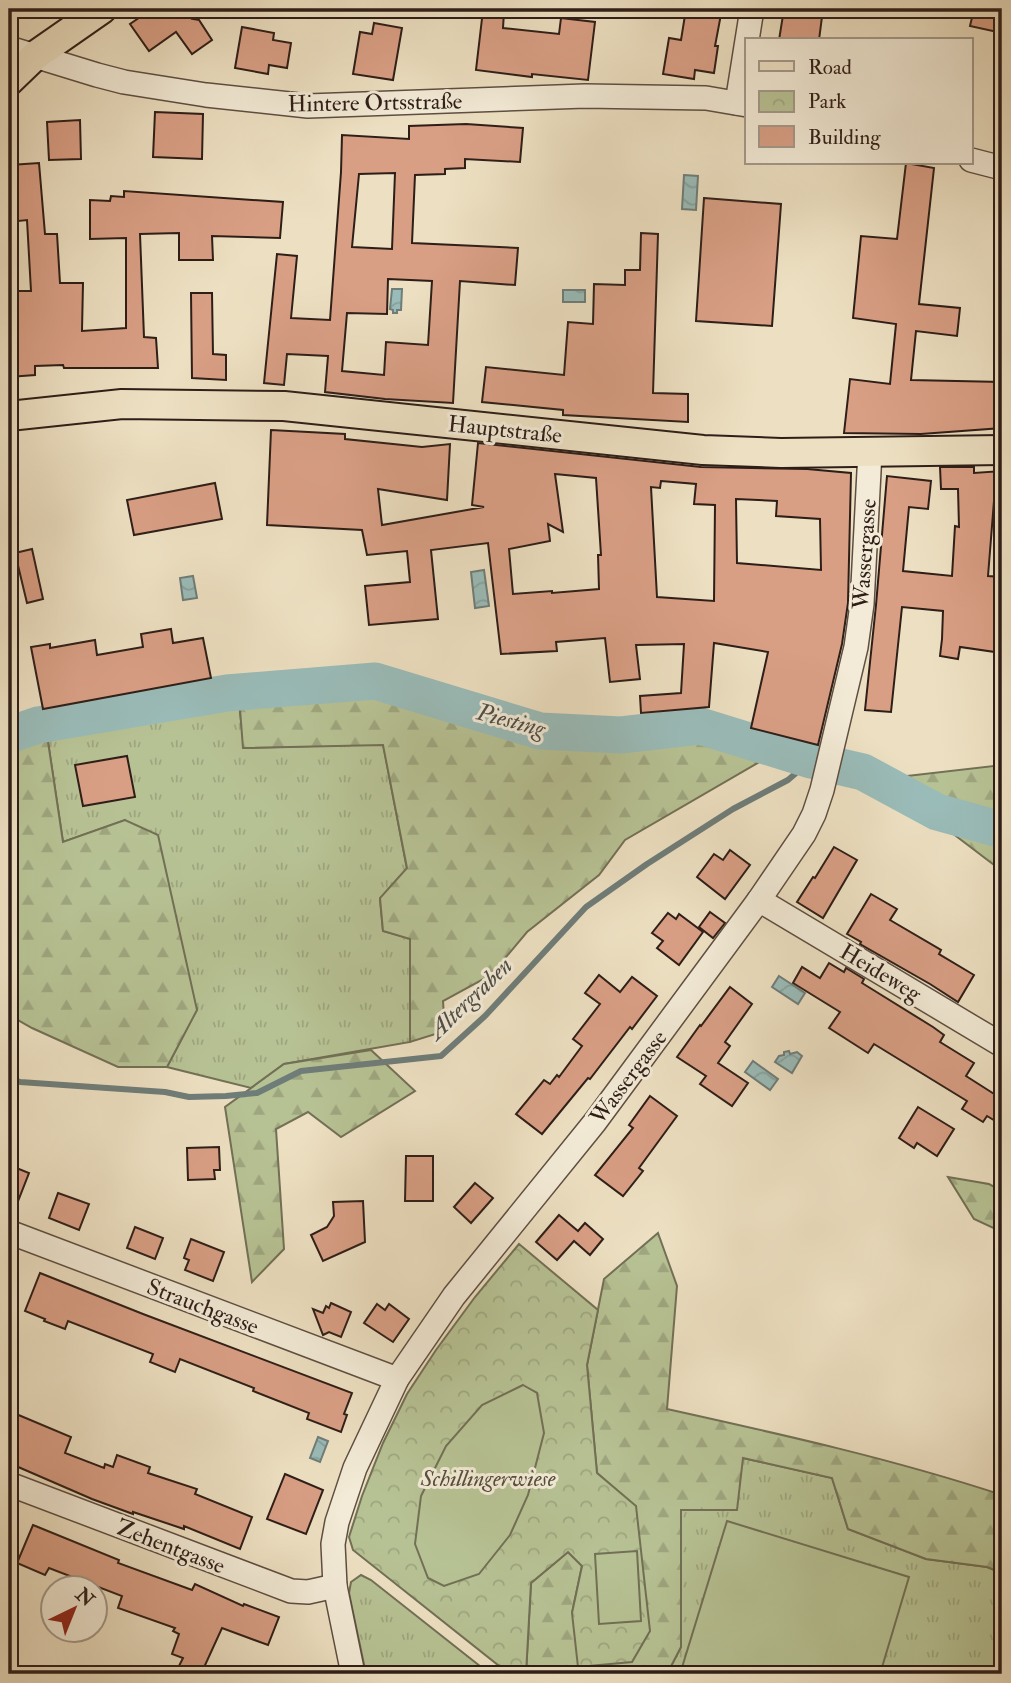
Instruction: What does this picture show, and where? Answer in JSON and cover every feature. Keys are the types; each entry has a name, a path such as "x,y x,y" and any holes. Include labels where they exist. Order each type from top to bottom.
{"main road":[{"path":"9,81 36,55 102,9"},
{"name":"Hauptstraße","path":"9,416 122,404 284,406 703,450 781,453 1002,450"}],"street":[{"path":"749,38 752,9"},
{"name":"Hintere Ortsstraße","path":"9,48 124,82 206,95 308,106 585,96 706,98 742,104"},
{"path":"742,104 745,76"},
{"path":"972,160 1002,168"},
{"name":"Wassergasse","path":"353,1674 335,1586 333,1544 337,1522 355,1468 397,1380 453,1296 595,1122 760,900 804,834 814,814 856,646 862,604 870,452"},
{"name":"Heideweg","path":"760,900 1002,1045"},
{"name":"Strauchgasse","path":"9,1232 397,1380"},
{"name":"Zehentgasse","path":"9,1484 291,1591 308,1592 335,1586"}],"green space":[{"path":"372,691 548,744 704,738 768,757 625,840 599,875 527,932 491,975 443,1001 445,1031 410,1042 410,939 383,931 380,898 407,868 383,745 243,748 239,696"},
{"path":"239,703 244,748 383,744 407,869 380,899 383,931 410,938 410,1042 284,1064 251,1088 167,1067 197,1009 125,820 63,842 47,735 207,705"},
{"path":"9,707 16,724 46,718 63,842 125,820 158,835 197,1010 167,1067 118,1067 9,1015"},
{"path":"1002,765 1002,871 881,779"},
{"path":"371,1050 415,1091 341,1137 308,1112 276,1129 284,1249 252,1282 225,1107 284,1064"},
{"path":"948,1177 989,1184 1002,1191 1002,1232 974,1219"},
{"path":"658,1233 677,1286 667,1409 878,1459 1002,1495 1002,1573 987,1567 926,1559 848,1529 832,1478 743,1458 737,1510 681,1510 681,1647 667,1674 526,1674 531,1583 568,1552 582,1566 572,1613 636,1507 597,1473 587,1365 604,1279"},
{"name":"Schillingerwiese","path":"519,1244 598,1310 587,1365 597,1473 636,1506 650,1631 632,1662 578,1667 572,1613 582,1566 568,1552 531,1583 526,1674 522,1674 498,1665 353,1550 349,1537 383,1443 407,1394 475,1297"},
{"path":"523,1385 537,1393 544,1433 528,1495 510,1535 479,1574 444,1586 428,1578 415,1544 421,1496 446,1446 482,1405"},
{"path":"743,1458 832,1478 848,1529 926,1559 987,1567 1002,1573 1002,1674 667,1674 681,1647 681,1510"},
{"path":"727,1521 909,1577 880,1674 680,1674"},
{"path":"637,1551 641,1621 599,1624 595,1554"},
{"path":"361,1575 371,1580 490,1674 366,1674 349,1593 351,1582"}],"water":[{"path":"684,175 698,176 696,210 682,209"},
{"path":"392,289 402,289 401,310 397,310 397,313 390,309"},
{"path":"563,290 585,290 585,302 563,302"},
{"path":"484,570 489,606 475,608 471,572"},
{"path":"193,576 197,598 183,600 180,578"},
{"path":"779,976 805,993 798,1004 772,987"},
{"path":"789,1051 790,1054 797,1052 802,1056 792,1073 775,1062 784,1052"},
{"path":"753,1061 778,1079 770,1090 745,1072"},
{"path":"318,1437 328,1441 320,1462 310,1458"}],"building":[{"path":"152,9 207,9 193,19 199,20 212,40 192,54 176,32 149,51 130,24"},
{"path":"686,9 722,9 715,46 718,46 714,73 695,70 694,79 663,74 669,38 681,40"},
{"path":"784,9 823,9 819,38 779,38"},
{"path":"974,9 1002,9 1002,33 970,26"},
{"path":"483,10 504,12 503,28 559,34 561,18 595,22 588,80 476,70"},
{"path":"374,23 402,28 393,80 353,74 360,32 372,34"},
{"path":"242,27 274,33 273,40 291,43 287,68 269,65 268,74 235,68"},
{"path":"155,112 203,114 202,159 153,157"},
{"path":"80,120 81,159 49,160 47,122"},
{"path":"466,124 523,128 520,162 465,159 465,168 445,169 445,174 415,175 412,243 518,248 515,285 460,281 453,403 325,392 328,356 287,354 284,385 264,383 277,254 297,256 291,318 330,320 342,135 409,139 409,126","holes":["395,173 392,249 352,247 359,174","388,279 432,281 428,345 386,342 384,375 342,371 347,313 387,314"]},
{"path":"39,163 45,234 57,234 60,283 83,283 82,331 126,328 126,238 90,239 90,200 110,201 111,196 124,197 124,191 283,202 280,238 212,236 213,260 179,260 179,233 140,234 144,337 156,338 158,368 35,366 35,375 9,377 9,342 15,342 10,291 31,291 27,220 9,222 9,192 12,192 10,165"},
{"path":"906,164 934,168 919,304 960,308 957,336 916,331 911,380 1002,382 1002,428 921,434 844,433 850,379 890,384 896,324 853,318 861,236 897,239"},
{"path":"704,198 781,204 772,326 696,321"},
{"path":"641,233 658,234 653,393 688,394 688,422 563,415 563,410 482,402 486,367 564,375 568,322 593,324 594,284 625,285 625,270 640,270"},
{"path":"191,293 212,293 213,354 226,355 226,380 192,378"},
{"path":"271,430 345,434 345,439 422,447 450,444 447,500 378,489 382,525 484,507 472,505 478,443 701,467 807,469 851,473 848,603 842,644 818,745 751,728 768,652 714,643 709,707 641,713 640,696 681,693 684,644 636,645 640,679 610,682 605,638 556,642 557,651 501,654 488,543 431,550 438,619 369,625 365,586 410,582 407,551 367,555 362,530 267,525","holes":["555,474 596,478 601,555 598,555 599,589 513,594 509,549 550,541 548,524 563,532","661,481 696,484 694,504 715,505 714,601 657,597 651,487 660,488","736,499 777,501 776,516 820,519 821,570 737,563"]},
{"path":"940,467 974,467 974,473 1002,471 1002,501 994,501 988,576 1002,577 1002,653 960,647 958,659 940,656 943,611 902,607 891,712 865,710 887,476 931,481 928,509 909,507 903,571 952,576 955,526 959,527 958,489 941,489"},
{"path":"215,483 222,519 134,535 127,500"},
{"path":"32,549 43,599 27,603 15,553"},
{"path":"171,629 173,643 203,638 211,678 43,709 31,647 50,644 50,648 95,640 97,655 143,647 141,634"},
{"path":"127,756 135,797 83,806 75,765"},
{"path":"834,847 857,860 823,918 797,902"},
{"path":"730,850 750,865 725,899 697,877 714,854 723,860"},
{"path":"871,894 897,909 890,920 941,950 939,954 974,975 958,1002 847,934"},
{"path":"710,912 725,923 713,938 699,927"},
{"path":"668,913 676,919 679,914 703,932 679,965 657,948 663,941 652,933"},
{"path":"829,963 844,972 846,968 864,979 862,983 933,1027 944,1035 940,1042 974,1063 966,1076 1002,1099 1002,1125 987,1116 983,1122 962,1109 967,1101 874,1044 868,1053 829,1028 840,1012 793,983 802,967 820,978"},
{"path":"599,975 620,992 632,977 657,996 542,1134 516,1114 544,1080 550,1084 557,1075 559,1077 582,1046 573,1039 600,1004 585,993"},
{"path":"730,987 752,1004 725,1042 730,1046 718,1063 748,1083 732,1106 700,1084 706,1076 677,1057"},
{"path":"650,1096 677,1116 639,1168 643,1171 623,1196 595,1175 633,1128 629,1125"},
{"path":"918,1107 954,1129 937,1156 917,1143 914,1148 899,1138"},
{"path":"219,1147 220,1170 214,1170 215,1179 188,1180 187,1148"},
{"path":"406,1156 433,1156 433,1201 405,1201"},
{"path":"9,1165 29,1173 11,1219 9,1218"},
{"path":"475,1183 493,1198 471,1223 454,1207"},
{"path":"58,1193 89,1204 79,1230 49,1218"},
{"path":"363,1201 365,1242 323,1261 311,1235 327,1227 334,1216 333,1202"},
{"path":"559,1215 578,1231 585,1223 603,1239 590,1255 574,1241 557,1260 536,1242"},
{"path":"135,1227 163,1238 155,1259 127,1248"},
{"path":"191,1239 224,1252 213,1281 185,1270 189,1260 184,1258"},
{"path":"40,1273 352,1393 341,1432 307,1419 309,1413 253,1391 254,1388 180,1359 175,1372 150,1362 153,1354 68,1321 65,1329 25,1311"},
{"path":"331,1303 351,1312 341,1337 329,1332 323,1335 313,1309 323,1313"},
{"path":"377,1304 385,1310 389,1304 409,1319 393,1342 364,1323"},
{"path":"9,1411 71,1437 65,1453 104,1468 105,1464 113,1467 117,1455 150,1467 148,1473 197,1489 195,1494 252,1517 240,1549 184,1526 184,1529 92,1499 9,1463"},
{"path":"285,1474 323,1490 306,1534 267,1519"},
{"path":"33,1525 119,1560 118,1563 192,1590 195,1584 243,1606 244,1604 279,1617 268,1645 222,1628 201,1674 198,1674 179,1666 183,1658 172,1654 179,1634 173,1631 175,1628 118,1608 122,1596 108,1591 108,1574 65,1574 49,1568 43,1574 17,1563"}],"waterway":[{"name":"Piesting","path":"9,735 38,725 227,693 375,681 540,731 621,735 700,726 811,760 863,772 937,812 1002,830"},
{"name":"Altergraben","path":"9,1078 20,1082 165,1092 189,1097 226,1096 257,1093 301,1071 441,1056 485,1016 586,907 733,809 788,780 811,760"}]}
